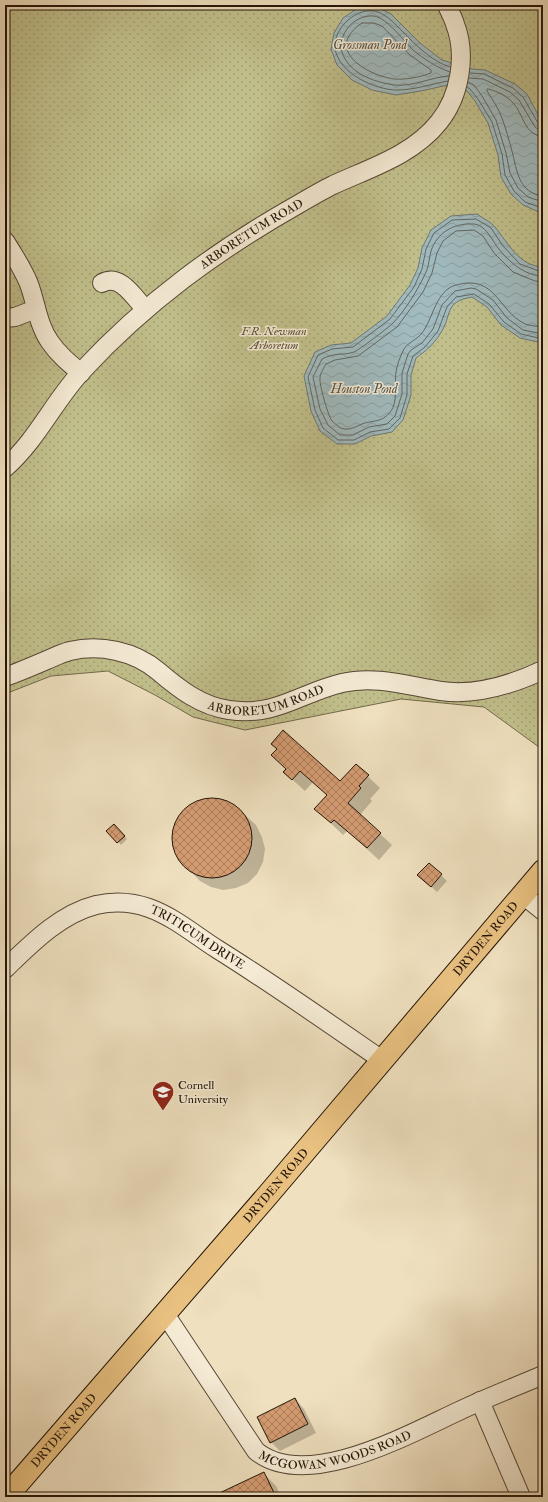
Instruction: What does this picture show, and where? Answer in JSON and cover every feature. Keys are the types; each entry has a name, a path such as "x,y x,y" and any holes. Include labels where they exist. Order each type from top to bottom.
{"main road":[{"name":"DRYDEN ROAD","path":"6,1497 165,1314 543,871"}],"street":[{"name":"ARBORETUM ROAD","path":"5,468 25,447 81,373 110,342 145,309 202,264 260,227 332,186 403,153 416,144 438,123 446,113 459,77 460,46 456,25 447,5"},
{"path":"5,241 30,285 36,309 49,341 61,357 81,373"},
{"path":"102,283 110,280 122,284 145,309"},
{"path":"5,318 14,317 36,309"},
{"name":"ARBORETUM ROAD","path":"5,677 68,651 89,648 110,650 130,654 149,664 184,692 205,704 228,710 264,710 282,706 320,690 342,683 372,680 387,681 442,691 472,692 501,686 543,670"},
{"path":"523,895 543,911"},
{"name":"TRITICUM DRIVE","path":"5,968 44,933 77,912 95,905 112,903 138,905 161,913 246,966 382,1060"},
{"name":"MCGOWAN WOODS ROAD","path":"165,1314 256,1451 272,1462 310,1465 350,1458 383,1446 480,1401 543,1375"},
{"path":"480,1401 521,1497"}],"green space":[{"name":"F.R. Newman Arboretum","path":"5,5 543,5 543,750 484,707 401,699 245,730 193,717 155,695 108,671 51,676 5,694"}],"water":[{"name":"Grossman Pond","path":"377,7 391,14 420,43 442,60 472,69 485,70 515,84 527,94 543,124 543,211 539,212 523,205 511,194 501,177 498,155 488,123 475,101 467,91 448,85 396,95 372,90 352,80 337,65 331,49 334,33 343,18 358,8"},
{"name":"Houston Pond","path":"477,214 493,225 515,253 527,263 543,267 543,343 520,338 501,325 487,307 472,297 463,299 457,302 450,310 438,338 430,347 416,358 411,375 411,395 403,420 392,432 371,436 355,444 337,444 320,431 311,411 304,376 315,352 331,345 351,343 387,316 410,285 418,268 422,248 431,230 451,216"}],"building":[{"path":"283,730 340,781 356,764 369,775 359,786 361,788 348,803 381,833 367,848 334,820 331,823 314,809 327,795 300,771 292,780 283,772 286,769 271,755 277,749 271,744"},
{"path":"212,798 227,801 240,810 249,823 252,838 249,853 240,866 227,875 212,878 197,875 184,866 175,853 172,838 175,823 184,810 197,801"},
{"path":"114,824 125,836 117,843 106,831"},
{"path":"429,863 442,874 431,887 417,875"},
{"path":"295,1398 308,1424 270,1443 257,1417"},
{"path":"264,1472 276,1497 211,1497"}],"place":[{"name":"Cornell University","path":"163,1112"}]}
